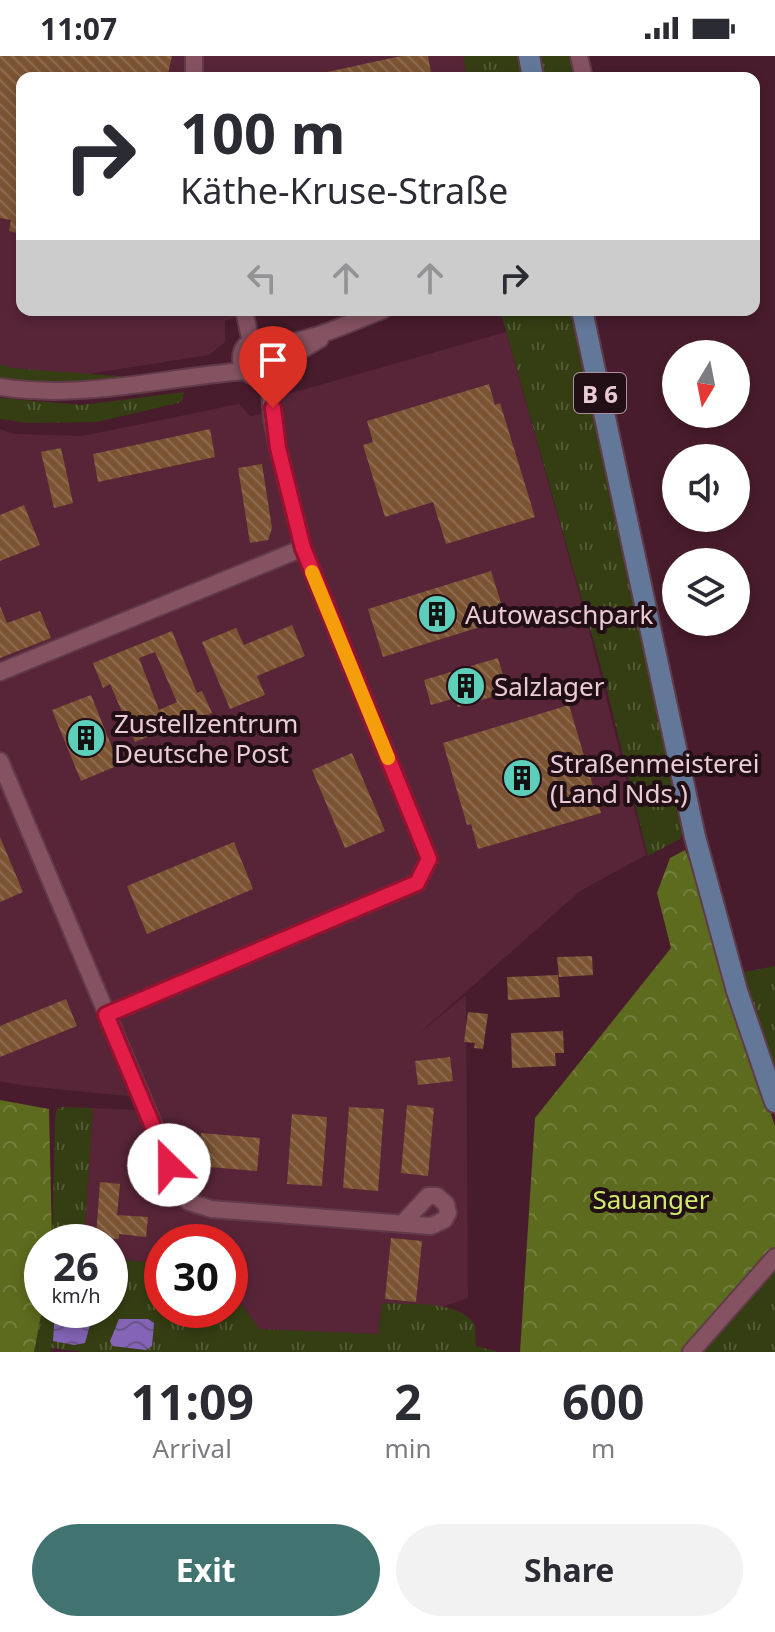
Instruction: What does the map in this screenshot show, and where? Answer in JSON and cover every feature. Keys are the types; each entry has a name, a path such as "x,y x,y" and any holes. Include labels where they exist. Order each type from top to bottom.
{"main road":[{"name":"B 6","path":"583,316 695,837 737,991 775,1102"}],"street":[{"path":"246,316 260,358"},
{"path":"106,1015 417,883 429,859 303,548 251,316"},
{"path":"0,387 58,391 147,385 260,358 368,316"},
{"path":"0,672 303,548"},
{"path":"0,761 179,1189 189,1202 211,1209 403,1223"},
{"path":"691,1352 775,1257"}],"shaded area":[{"path":"0,56 463,56 466,72 16,72 16,316 242,316 225,321 225,342 209,355 88,374 12,368 0,364"},
{"path":"506,332 585,614 646,855 580,891 415,1037 466,995 468,1298 441,1307 382,1303 378,1334 259,1329 248,1314 248,1224 144,1224 144,1262 128,1260 128,1224 85,1224 93,1108 161,1111 127,1096 0,1081 0,429 14,434 82,436 239,404 250,416 283,410 281,396"}],"green space":[{"path":"463,56 518,56 520,72 466,72"},
{"path":"538,56 573,56 576,72 542,72"},
{"path":"502,316 575,316 685,826 680,839 648,856 604,678"},
{"path":"0,364 12,368 131,377 80,382 8,380 0,378"},
{"path":"184,392 182,401 178,403 97,422 27,423 0,419 0,398 82,405"},
{"name":"Sauanger","path":"685,850 702,893 730,994 775,1126 775,1250 686,1352 520,1352 535,1118 671,948 657,893 670,858"},
{"path":"775,966 775,1079 739,973"},
{"path":"0,1100 49,1109 52,1224 24,1224 24,1328 39,1328 34,1352 0,1352"},
{"path":"61,1107 93,1108 85,1224 52,1224 56,1111"},
{"path":"128,1260 144,1262 144,1328 248,1328 248,1314 259,1329 378,1334 382,1303 433,1305 467,1317 475,1325 476,1346 498,1352 84,1352 52,1348 50,1352 34,1352 39,1328 128,1328"},
{"path":"775,1269 775,1352 699,1352"}],"water":[{"path":"128,1319 144,1319 144,1328 154,1328 152,1346 146,1350 112,1346 110,1341 115,1328 128,1328"},
{"path":"54,1328 89,1328 85,1343 74,1345 53,1341"}],"building":[{"path":"0,56 172,56 168,72 16,72 16,233 9,231 11,220 0,218"},
{"path":"401,56 428,56 431,72 327,72"},
{"path":"489,384 495,405 500,403 535,517 446,544 433,502 385,517 363,445 373,442 367,421"},
{"path":"210,429 215,457 98,482 93,454"},
{"path":"61,448 73,503 54,508 41,452"},
{"path":"262,464 272,528 268,540 250,543 238,468"},
{"path":"24,505 40,545 0,561 0,515"},
{"name":"Autowaschpark","path":"491,571 506,619 383,657 368,609"},
{"path":"0,606 7,623 40,611 51,638 0,658"},
{"path":"292,625 305,656 257,676 265,695 230,709 202,642 236,628 244,645"},
{"path":"172,631 197,693 202,691 212,713 199,719 195,709 163,722 166,729 135,742 110,684 103,688 93,663","holes":["155,652 177,702 159,710 139,658"]},
{"name":"Salzlager","path":"498,658 508,692 458,707 456,698 431,705 424,680"},
{"name":"Zustellzentrum Deutsche Post","path":"91,695 119,765 81,781 52,710"},
{"name":"Straßenmeisterei (Land Nds.)","path":"569,705 601,813 478,849 471,824 467,825 443,743"},
{"path":"352,753 385,831 345,848 312,770"},
{"path":"0,837 23,892 0,902"},
{"path":"234,842 253,889 147,934 127,886"},
{"path":"592,956 593,975 559,977 557,957"},
{"path":"558,975 560,997 508,1000 507,977"},
{"path":"66,999 77,1026 0,1057 0,1026"},
{"path":"468,1012 488,1014 483,1049 474,1048 475,1043 464,1042"},
{"path":"563,1031 564,1053 555,1053 556,1066 512,1068 511,1033"},
{"path":"450,1057 453,1081 418,1085 415,1061"},
{"path":"407,1105 434,1108 428,1176 401,1173"},
{"path":"349,1107 384,1109 378,1191 343,1188"},
{"path":"292,1114 327,1117 322,1186 287,1184"},
{"path":"201,1133 260,1138 257,1171 198,1166"},
{"path":"100,1182 120,1184 117,1215 148,1217 147,1224 144,1224 144,1237 128,1235 128,1224 97,1224"},
{"path":"391,1238 422,1241 416,1302 385,1299"}],"slow traffic":[{"path":"312,572 388,758"}],"place":[{"name":"Autowaschpark","path":"437,614"},
{"name":"Salzlager","path":"466,686"},
{"name":"Zustellzentrum Deutsche Post","path":"86,738"},
{"name":"Straßenmeisterei (Land Nds.)","path":"522,778"}],"route":[{"path":"169,1165 106,1015 417,883 429,859 303,548 278,448 273,408"}]}
